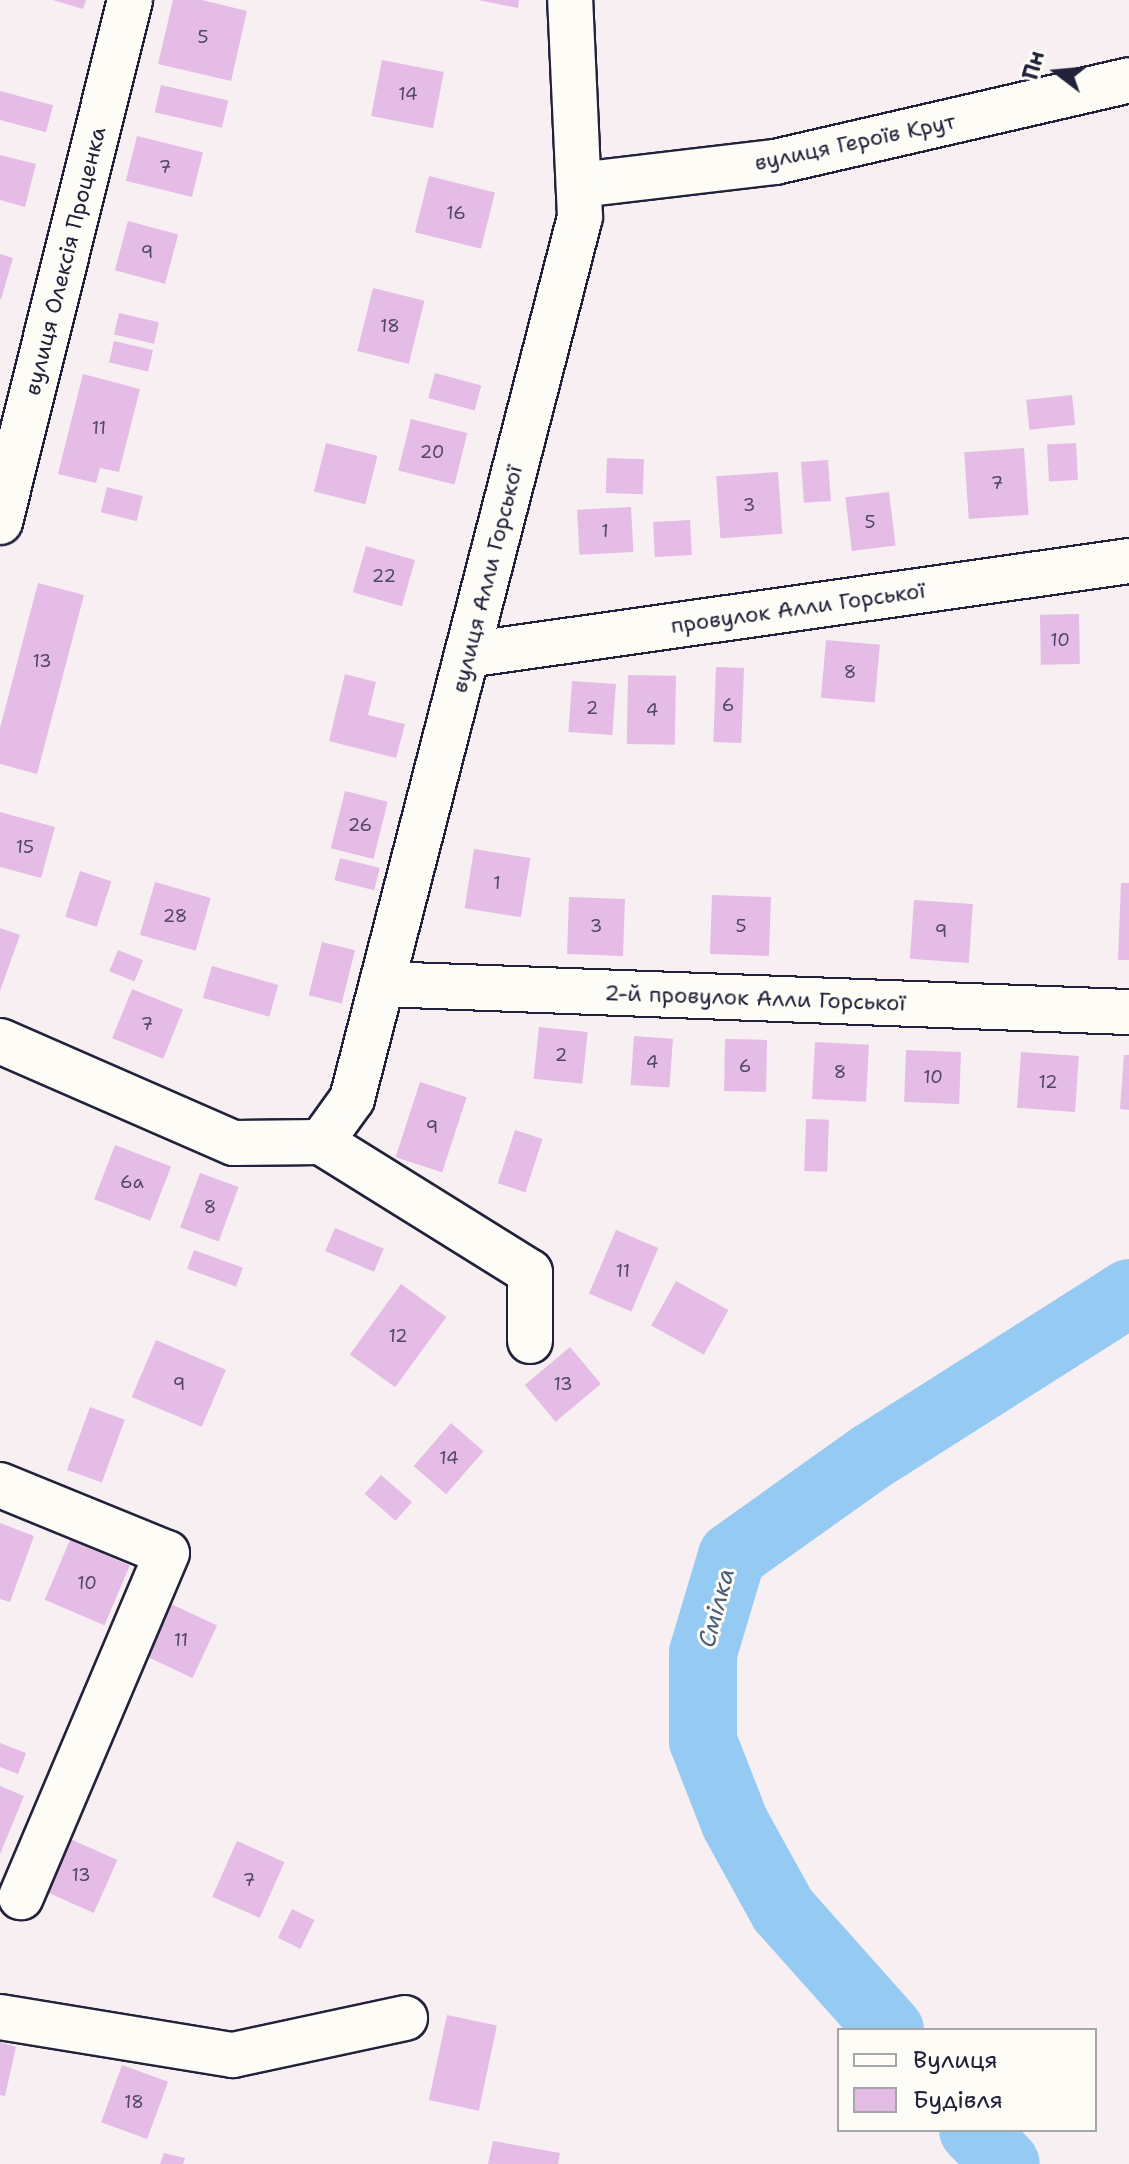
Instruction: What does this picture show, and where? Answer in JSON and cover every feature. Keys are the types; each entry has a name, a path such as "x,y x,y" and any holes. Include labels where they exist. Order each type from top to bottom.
{"street":[{"name":"вулиця Олексія Проценка","path":"0,522 130,0"},
{"name":"вулиця Алли Горської","path":"321,1142 352,1099 580,217 570,0"},
{"name":"вулиця Героїв Крут","path":"579,185 775,162 1129,80"},
{"name":"провулок Алли Горської","path":"467,655 1129,561"},
{"name":"2-й провулок Алли Горської","path":"382,984 1129,1012"},
{"path":"0,1041 234,1143 321,1142 530,1272 530,1341"},
{"path":"0,1485 167,1553 21,1897"},
{"path":"0,2017 233,2055 405,2018"}],"building":[{"path":"53,0 86,0 83,9"},
{"path":"173,0 202,0 247,11 231,81 158,64"},
{"path":"478,0 519,0 518,8"},
{"path":"382,60 444,72 433,128 371,116"},
{"path":"161,85 228,101 222,128 155,112"},
{"path":"0,91 53,105 46,132 0,120"},
{"path":"137,136 203,152 192,197 126,181"},
{"path":"0,155 36,164 25,207 0,200"},
{"path":"429,176 495,192 481,249 415,232"},
{"path":"128,221 178,234 165,284 115,270"},
{"path":"0,254 13,258 1,299 0,299"},
{"path":"373,288 424,301 409,364 357,351"},
{"path":"119,313 159,322 154,344 114,334"},
{"path":"114,341 153,350 148,371 109,362"},
{"path":"435,373 481,385 475,411 428,398"},
{"path":"83,374 140,389 119,472 100,468 96,483 58,474"},
{"path":"1072,395 1075,425 1029,430 1026,400"},
{"path":"411,419 467,433 454,484 398,470"},
{"path":"326,443 377,456 365,504 314,492"},
{"path":"1076,443 1078,480 1049,481 1047,445"},
{"path":"1024,448 1029,515 969,519 964,452"},
{"path":"607,458 644,459 643,494 606,493"},
{"path":"828,460 831,501 804,503 801,462"},
{"path":"778,472 782,534 720,538 716,476"},
{"path":"107,487 143,496 137,521 101,512"},
{"path":"889,492 896,546 852,551 845,497"},
{"path":"631,507 633,552 579,555 577,510"},
{"path":"690,520 692,555 655,557 653,522"},
{"path":"366,546 415,560 402,606 353,592"},
{"path":"38,583 84,595 37,774 0,764 0,728"},
{"path":"1079,614 1080,664 1041,665 1040,615"},
{"path":"826,640 880,645 875,702 821,698"},
{"path":"716,667 744,668 741,743 713,742"},
{"path":"345,674 376,682 368,715 405,724 396,758 329,741"},
{"path":"628,675 676,676 675,745 627,744"},
{"path":"572,681 616,684 612,735 568,732"},
{"path":"345,791 388,802 373,859 331,848"},
{"path":"0,812 55,827 41,878 0,867"},
{"path":"474,849 530,858 521,917 465,908"},
{"path":"340,858 380,868 374,890 334,880"},
{"path":"80,871 111,881 97,927 65,917"},
{"path":"155,882 211,898 196,951 140,935"},
{"path":"1121,883 1129,883 1129,960 1118,960"},
{"path":"712,895 771,897 769,956 710,954"},
{"path":"569,897 625,899 623,956 567,954"},
{"path":"914,900 973,904 969,963 910,959"},
{"path":"0,928 20,935 0,991"},
{"path":"322,942 355,950 342,1004 309,995"},
{"path":"118,950 143,960 134,981 109,971"},
{"path":"212,966 278,985 269,1017 203,998"},
{"path":"132,989 183,1010 163,1059 112,1038"},
{"path":"539,1027 588,1032 582,1084 534,1079"},
{"path":"634,1036 673,1039 669,1088 631,1085"},
{"path":"725,1039 767,1040 766,1092 724,1091"},
{"path":"815,1042 869,1045 866,1102 812,1099"},
{"path":"906,1050 961,1052 959,1104 904,1102"},
{"path":"1021,1052 1079,1056 1075,1112 1017,1108"},
{"path":"1124,1055 1129,1055 1129,1110 1120,1109"},
{"path":"420,1082 467,1097 442,1172 396,1157"},
{"path":"806,1119 829,1120 827,1172 804,1171"},
{"path":"515,1130 543,1139 525,1192 498,1183"},
{"path":"115,1145 171,1167 150,1221 94,1199"},
{"path":"200,1173 239,1187 219,1242 180,1228"},
{"path":"335,1228 384,1249 374,1272 325,1251"},
{"path":"616,1230 658,1248 631,1311 589,1294"},
{"path":"194,1250 243,1268 236,1287 187,1269"},
{"path":"676,1281 728,1310 704,1355 651,1326"},
{"path":"401,1284 446,1317 395,1387 350,1354"},
{"path":"156,1340 226,1370 202,1427 132,1397"},
{"path":"570,1347 601,1384 556,1422 525,1385"},
{"path":"90,1407 125,1420 102,1483 67,1470"},
{"path":"451,1423 483,1451 446,1494 414,1466"},
{"path":"381,1475 412,1502 396,1521 365,1494"},
{"path":"0,1523 34,1536 10,1602 0,1599"},
{"path":"70,1540 130,1565 104,1625 45,1600"},
{"path":"169,1603 217,1625 193,1678 144,1656"},
{"path":"0,1743 26,1753 18,1774 0,1767"},
{"path":"0,1786 24,1796 0,1854"},
{"path":"68,1838 117,1860 94,1913 44,1891"},
{"path":"237,1841 285,1862 260,1918 212,1897"},
{"path":"292,1909 314,1920 300,1949 278,1938"},
{"path":"447,2015 497,2026 479,2111 429,2100"},
{"path":"0,2042 16,2047 5,2096 0,2095"},
{"path":"122,2065 168,2082 147,2139 101,2122"},
{"path":"493,2141 560,2153 558,2164 488,2164"},
{"path":"164,2153 185,2158 183,2164 160,2164"}],"waterway":[{"name":"Смілка","path":"888,2028 783,1910 735,1823 703,1741 703,1653 732,1556 871,1457 1129,1293"},
{"name":"Смілка","path":"975,2132 1006,2164"}]}
